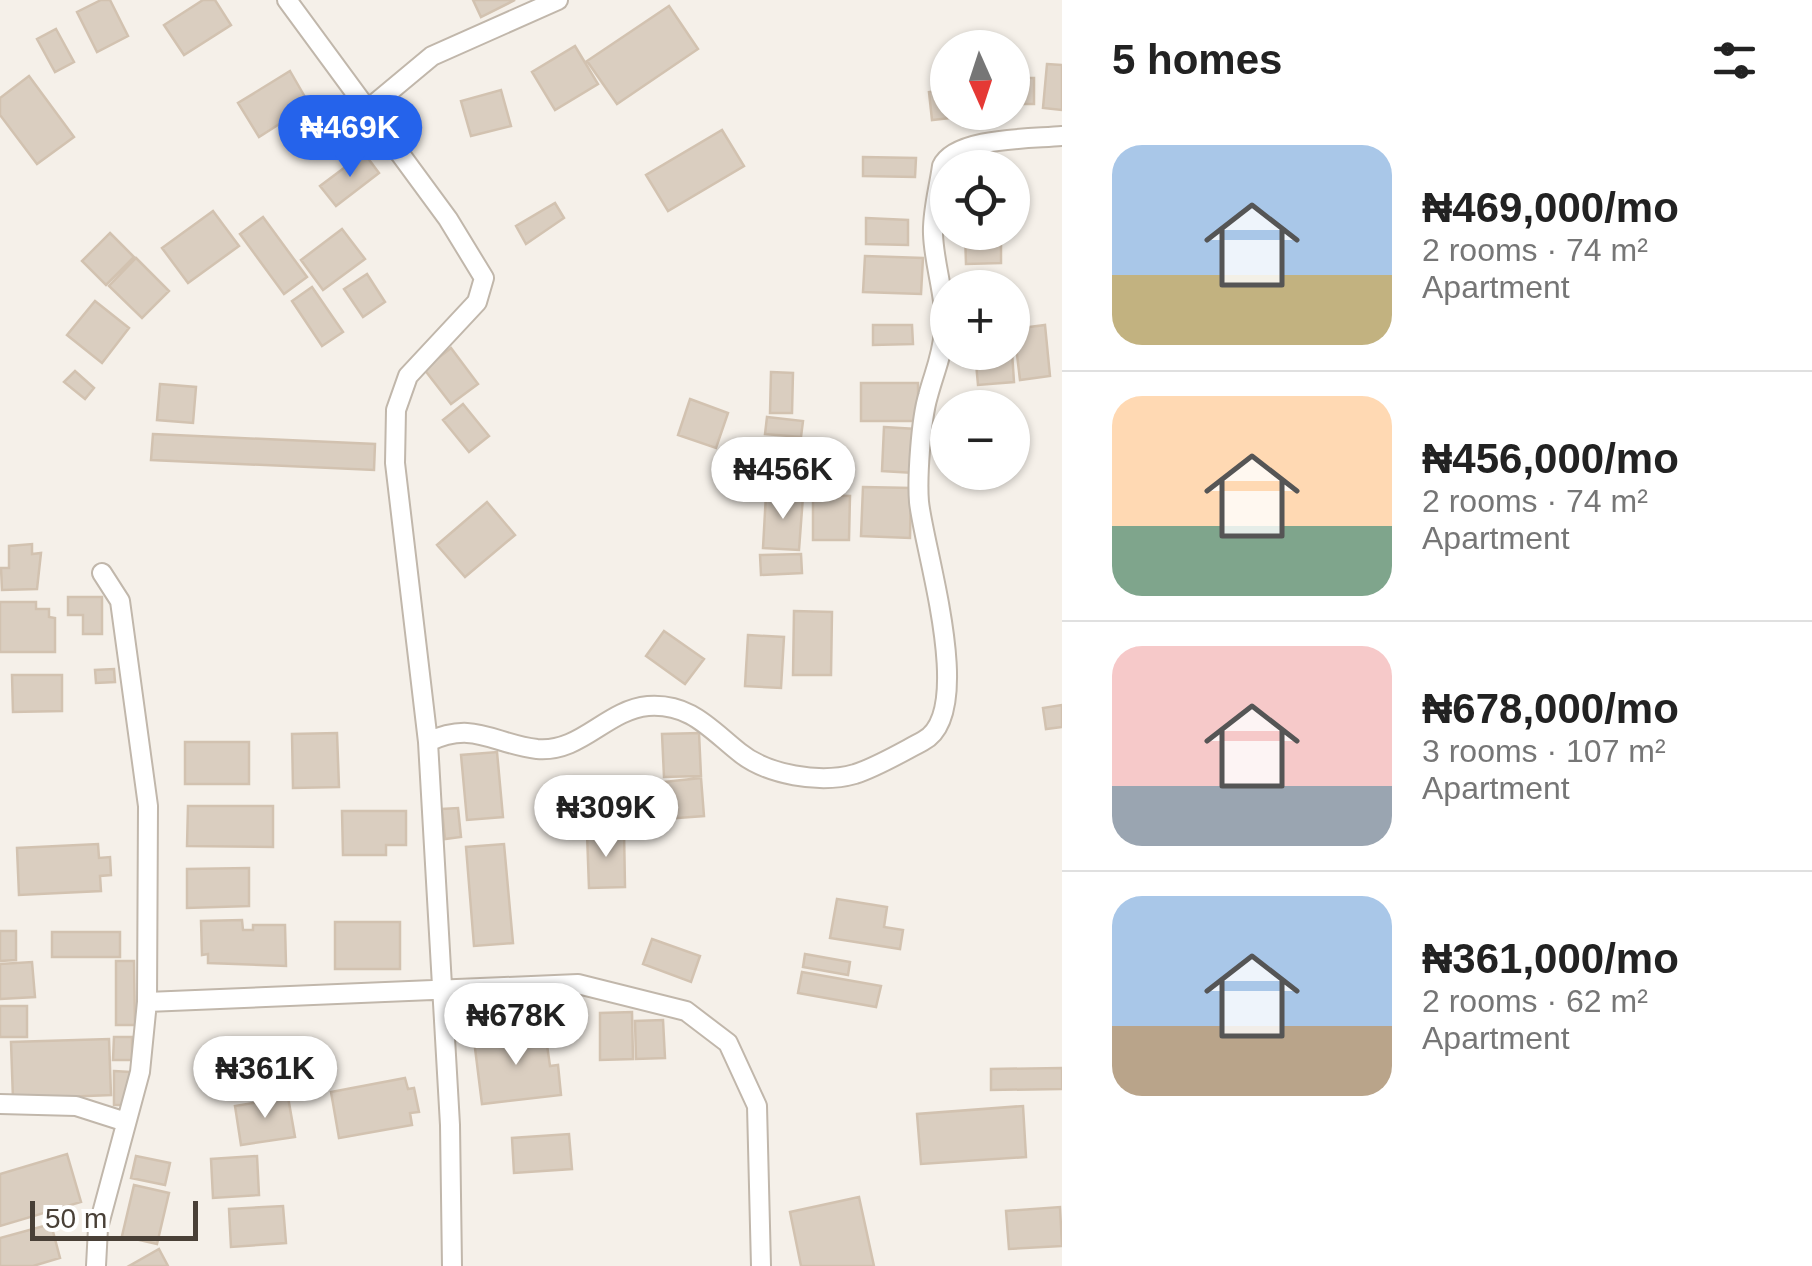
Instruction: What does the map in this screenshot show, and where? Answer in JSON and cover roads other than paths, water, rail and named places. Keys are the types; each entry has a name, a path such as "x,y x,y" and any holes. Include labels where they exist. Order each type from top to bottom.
{"street":[{"path":"287,0 448,219 484,278 477,302 408,376 396,410 395,463 428,742 450,1124 452,1266"},
{"path":"366,111 432,56 558,0"},
{"path":"428,742 452,731 538,749 563,747 628,712 665,707 708,722 739,752 771,770 827,778 855,774 929,738 940,727 943,708 945,629 919,500 926,400 941,366 945,324 933,231 942,166 946,158 966,146 1062,136"},
{"path":"96,1266 98,1228 140,1072 147,1002 148,806 120,601 102,573"},
{"path":"147,1002 578,984 686,1012 728,1043 757,1106 761,1266"},
{"path":"0,1104 76,1106 126,1122"}]}
